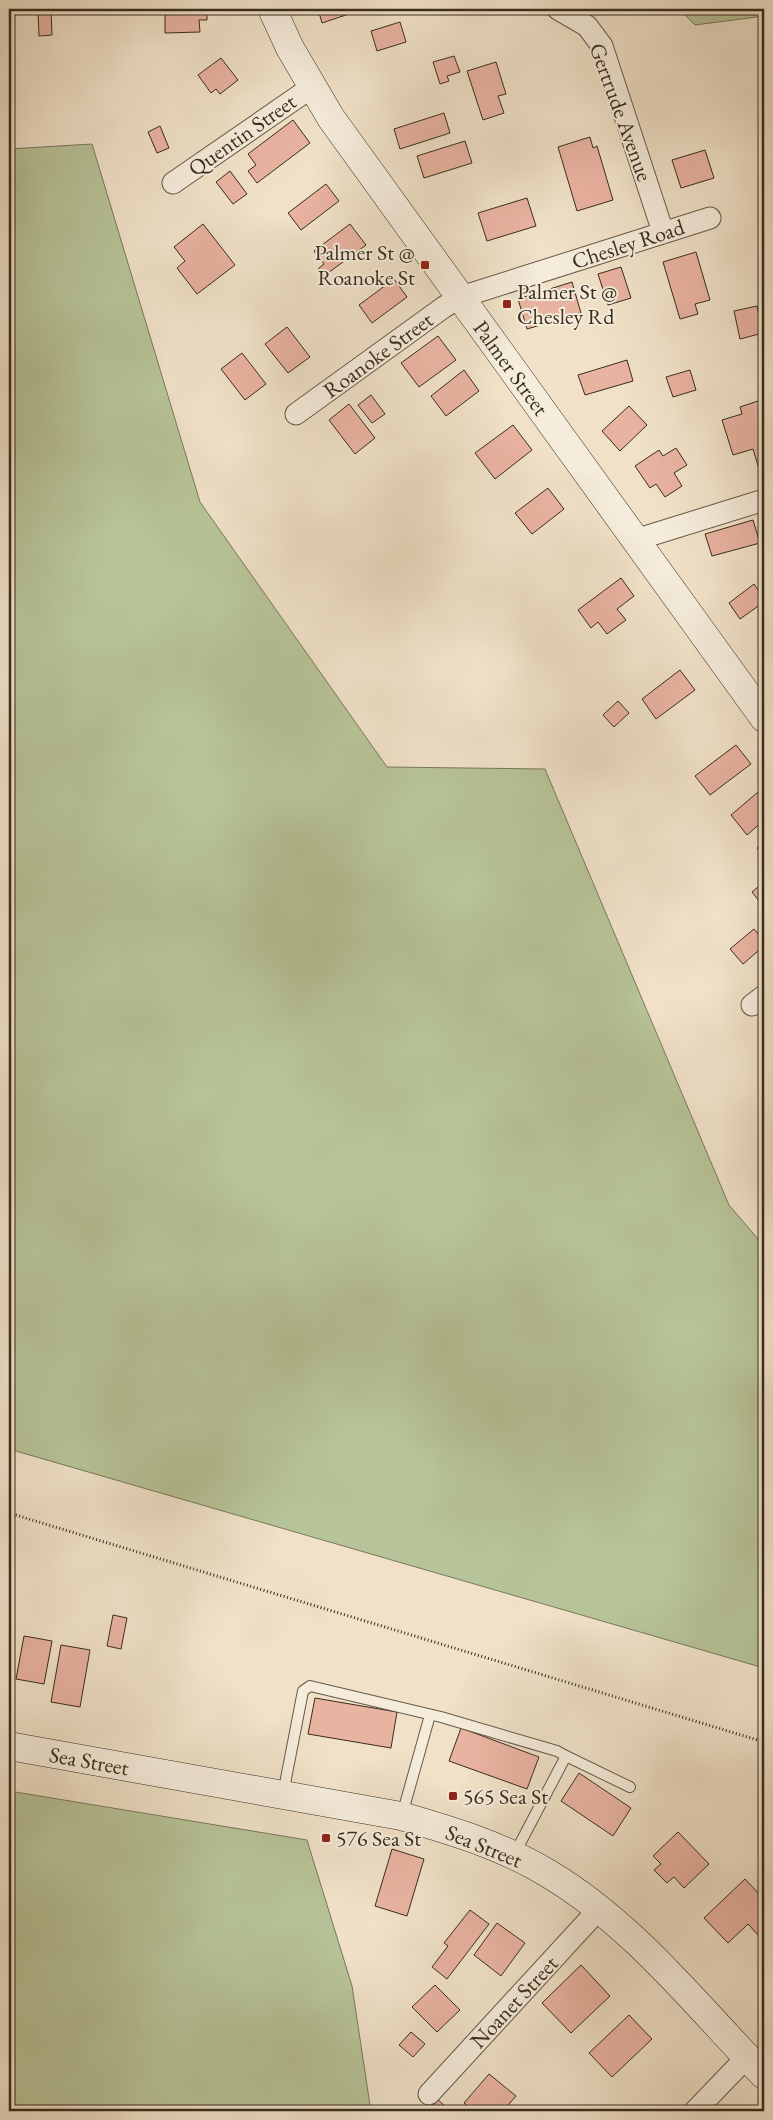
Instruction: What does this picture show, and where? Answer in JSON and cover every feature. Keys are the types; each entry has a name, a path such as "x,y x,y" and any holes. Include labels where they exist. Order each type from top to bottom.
{"street":[{"name":"Palmer Street","path":"272,9 290,48 331,118 764,718"},
{"name":"Gertrude Avenue","path":"558,9 587,26 602,46 663,232"},
{"name":"Quentin Street","path":"173,183 312,86"},
{"name":"Chesley Road","path":"461,297 710,218"},
{"name":"Roanoke Street","path":"296,414 444,307 461,297"},
{"path":"635,540 764,500"},
{"name":"Sea Street","path":"9,1746 401,1816 464,1835 514,1856 550,1874 638,1942 756,2066"},
{"name":"Noanet Street","path":"429,2094 599,1910"},
{"path":"695,2111 756,2066"}],"lane":[{"path":"282,1795 303,1690 310,1686 430,1715 557,1752 630,1787"},
{"path":"401,1816 430,1715"},
{"path":"514,1856 566,1756"}],"path":[{"path":"9,1513 764,1742"}],"green space":[{"path":"679,9 764,9 764,16 695,25"},
{"path":"92,144 200,502 387,767 545,769 729,1205 764,1246 764,1668 9,1449 9,149"},
{"path":"9,1791 307,1840 352,1986 370,2105 373,2111 9,2111"}],"building":[{"path":"165,9 207,9 207,20 199,20 200,32 165,33"},
{"path":"318,9 354,9 355,12 322,23"},
{"path":"461,9 472,9 467,14"},
{"path":"51,11 52,35 39,36 38,12"},
{"path":"400,22 406,42 377,51 371,31"},
{"path":"454,56 460,72 447,76 449,81 440,84 433,62"},
{"path":"221,58 238,80 220,94 216,89 211,93 198,75"},
{"path":"496,62 506,94 498,96 504,113 483,120 467,71"},
{"path":"444,113 450,133 400,149 394,129"},
{"path":"293,120 310,143 257,183 248,171 256,165 248,154"},
{"path":"160,126 169,148 157,153 148,132"},
{"path":"590,137 593,148 597,146 613,200 577,211 558,147"},
{"path":"465,141 472,163 424,178 417,156"},
{"path":"705,150 714,178 681,188 672,160"},
{"path":"230,171 247,194 233,204 216,182"},
{"path":"326,184 339,201 301,230 288,213"},
{"path":"527,198 536,226 487,241 478,213"},
{"path":"203,224 235,265 197,294 177,268 185,261 174,247"},
{"path":"350,224 366,245 324,276 318,269 324,264 314,251"},
{"path":"696,252 710,300 695,304 698,314 680,319 663,262"},
{"path":"621,267 631,298 608,305 598,274"},
{"path":"394,279 407,297 372,323 359,305"},
{"path":"572,282 581,313 527,329 518,299"},
{"path":"757,306 763,333 740,339 734,311"},
{"path":"287,327 310,357 288,373 265,344"},
{"path":"438,336 456,360 419,387 401,363"},
{"path":"242,353 266,384 245,400 221,369"},
{"path":"627,360 633,381 585,395 578,375"},
{"path":"464,370 479,391 446,416 431,396"},
{"path":"690,370 696,390 673,397 666,377"},
{"path":"371,395 385,414 372,423 358,405"},
{"path":"764,399 764,467 759,469 753,449 733,455 722,420 742,414 740,407"},
{"path":"349,404 375,438 355,454 329,420"},
{"path":"629,406 647,425 620,451 602,431"},
{"path":"513,425 532,450 495,479 475,453"},
{"path":"676,448 687,465 674,473 682,486 665,497 656,484 650,488 635,466 659,450 663,456"},
{"path":"548,488 564,509 532,534 515,513"},
{"path":"753,520 760,543 712,556 705,534"},
{"path":"621,578 634,596 617,609 626,620 607,634 598,622 591,628 578,610"},
{"path":"754,584 758,590 764,585 764,602 740,619 729,603"},
{"path":"680,670 695,690 656,719 642,699"},
{"path":"618,701 629,713 614,727 603,715"},
{"path":"736,745 751,764 710,795 695,776"},
{"path":"764,787 764,820 747,835 731,815"},
{"path":"764,842 764,856 757,848"},
{"path":"764,882 764,907 752,892"},
{"path":"754,929 764,941 764,946 743,964 730,949"},
{"path":"764,1487 764,1499 759,1490"},
{"path":"113,1615 127,1618 121,1649 107,1646"},
{"path":"24,1636 52,1641 44,1684 16,1679"},
{"path":"61,1645 90,1650 80,1707 51,1702"},
{"path":"315,1698 397,1712 391,1748 308,1734"},
{"path":"461,1728 539,1757 527,1789 449,1761"},
{"path":"579,1773 631,1808 613,1836 561,1801"},
{"path":"678,1832 709,1864 684,1888 674,1877 667,1883 654,1870 661,1864 653,1856"},
{"path":"392,1849 424,1859 407,1916 375,1906"},
{"path":"745,1879 764,1899 764,1929 758,1935 748,1924 728,1943 704,1918"},
{"path":"470,1910 489,1924 447,1979 432,1967 448,1946 444,1943"},
{"path":"497,1923 525,1943 501,1976 474,1955"},
{"path":"581,1965 610,1996 571,2033 542,2003"},
{"path":"435,1985 460,2010 437,2032 412,2007"},
{"path":"629,2015 652,2039 612,2077 589,2053"},
{"path":"411,2032 425,2044 413,2057 399,2045"},
{"path":"489,2074 516,2096 503,2111 474,2111 464,2103"},
{"path":"438,2100 451,2111 428,2111"}],"place":[{"name":"Palmer St @ Roanoke St","path":"425,265"},
{"name":"Palmer St @ Chesley Rd","path":"507,304"},
{"name":"565 Sea St","path":"453,1796"},
{"name":"576 Sea St","path":"326,1838"}]}
